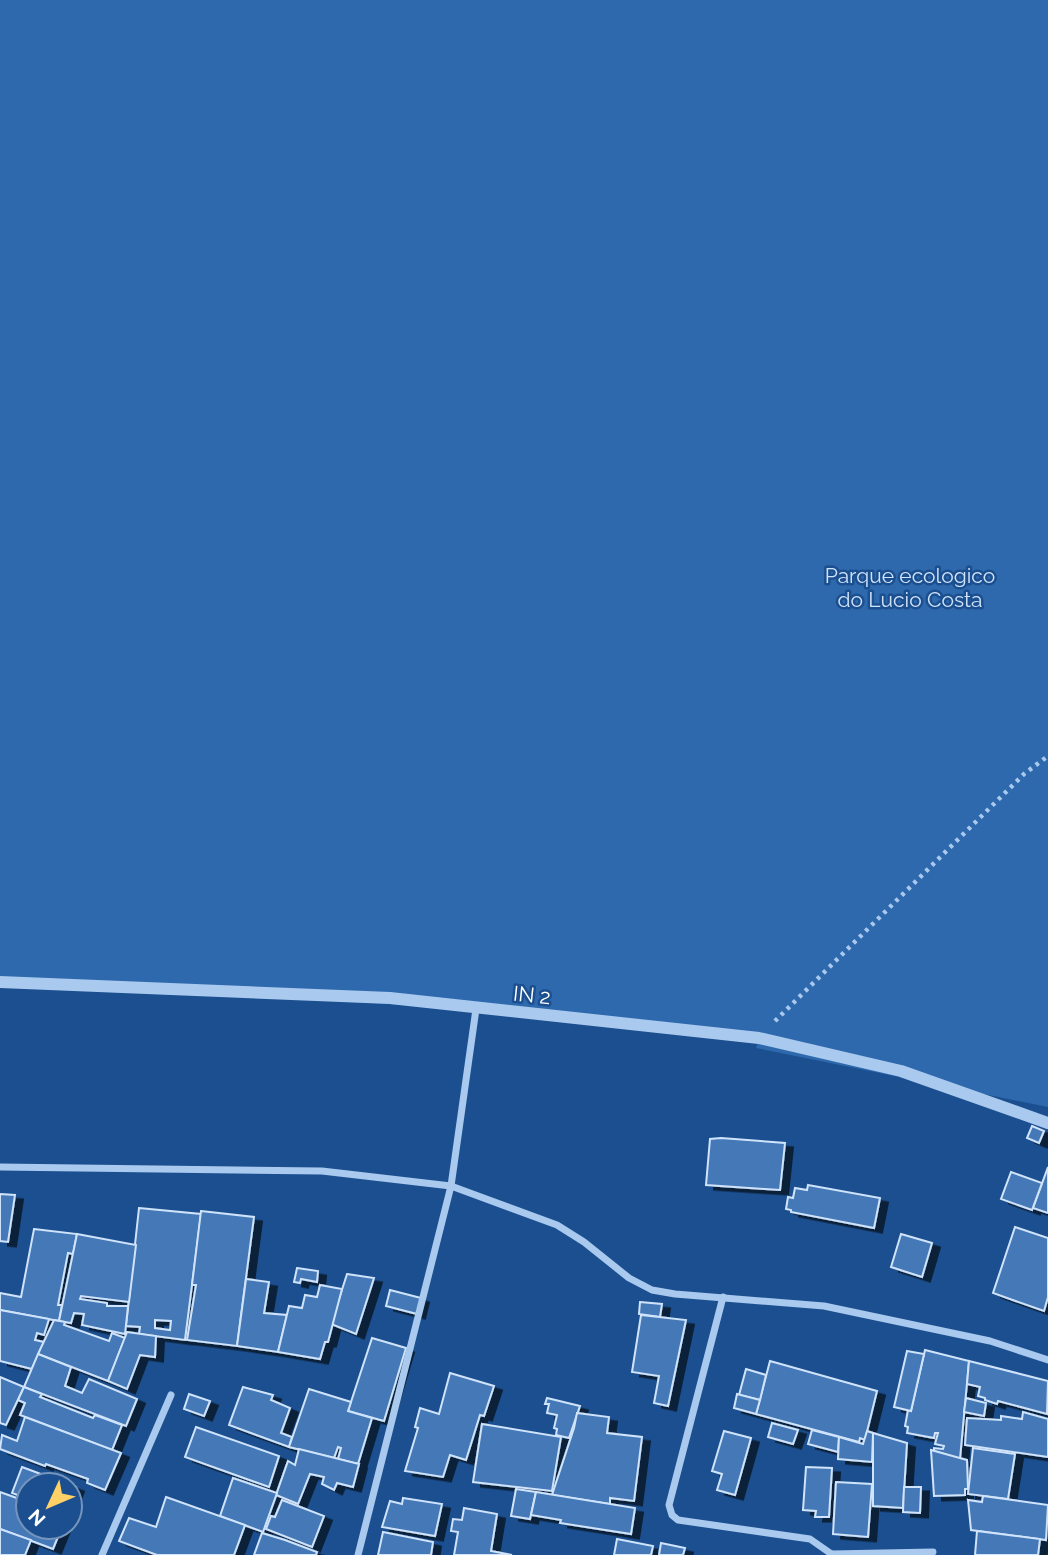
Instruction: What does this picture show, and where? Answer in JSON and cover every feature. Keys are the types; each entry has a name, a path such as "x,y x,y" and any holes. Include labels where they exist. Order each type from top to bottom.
{"street":[{"name":"IN 2","path":"0,982 390,998 759,1038 901,1071 1048,1123"},
{"path":"358,1555 451,1186 476,1009"},
{"path":"0,1167 322,1171 451,1186 557,1225 584,1242 629,1278 652,1290 824,1306 990,1341 1048,1360"},
{"path":"723,1297 669,1505 672,1515 678,1520 810,1539 833,1555 933,1552"},
{"path":"102,1555 171,1395"}],"path":[{"path":"759,1038 1024,774 1048,756"}],"green space":[{"name":"Parque ecologico do Lucio Costa","path":"0,0 1048,0 1048,1107 756,1048 759,1038 476,1009 0,982"}],"building":[{"path":"1032,1126 1044,1131 1039,1143 1027,1138"},
{"path":"710,1139 785,1143 780,1190 706,1185"},
{"path":"1048,1167 1048,1213 1033,1208"},
{"path":"1011,1172 1042,1183 1032,1210 1001,1199"},
{"path":"808,1185 880,1198 874,1228 786,1209 788,1197 793,1198 795,1188 807,1190"},
{"path":"0,1194 15,1195 8,1242 0,1241"},
{"path":"139,1208 201,1214 185,1340 139,1334 140,1327 126,1326","holes":["155,1320 171,1321 170,1330 155,1328"]},
{"path":"201,1211 254,1217 237,1346 187,1340 196,1285 192,1285"},
{"path":"1015,1227 1048,1238 1048,1297 1044,1311 993,1293"},
{"path":"34,1229 77,1234 73,1254 68,1253 58,1305 62,1305 59,1321 0,1310 0,1293 21,1297"},
{"path":"77,1234 136,1245 129,1302 81,1296 80,1299 107,1303 107,1306 128,1306 125,1334 82,1325 84,1314 74,1313 71,1323 59,1321"},
{"path":"901,1234 932,1243 922,1277 891,1267"},
{"path":"297,1268 318,1271 317,1282 301,1279 300,1283 294,1282"},
{"path":"347,1274 374,1278 356,1334 331,1324"},
{"path":"246,1279 269,1282 264,1313 287,1315 278,1352 237,1346"},
{"path":"320,1285 342,1289 328,1342 325,1342 320,1359 278,1352 289,1306 302,1308 305,1295 317,1297"},
{"path":"390,1290 421,1298 417,1314 386,1306"},
{"path":"640,1302 662,1304 660,1317 639,1314"},
{"path":"0,1310 49,1319 44,1335 37,1333 35,1340 44,1342 32,1369 0,1361"},
{"path":"641,1315 686,1320 668,1406 654,1403 659,1376 632,1372"},
{"path":"54,1320 109,1341 112,1333 125,1338 108,1381 38,1354"},
{"path":"127,1332 156,1336 155,1357 140,1355 127,1389 108,1381"},
{"path":"372,1338 406,1348 384,1421 348,1411"},
{"path":"925,1350 969,1361 960,1459 934,1451 934,1448 943,1449 944,1446 935,1444 938,1433 935,1433 934,1438 907,1433 908,1427 905,1426 908,1410 911,1411"},
{"path":"907,1351 924,1354 911,1411 894,1407"},
{"path":"38,1354 71,1367 65,1386 82,1393 89,1379 137,1399 126,1426 24,1387"},
{"path":"770,1361 877,1391 865,1440 860,1438 859,1442 756,1414"},
{"path":"969,1361 1048,1381 1047,1414 998,1401 997,1404 978,1396 980,1387 967,1384"},
{"path":"746,1369 766,1375 760,1400 739,1395"},
{"path":"450,1373 494,1386 484,1416 480,1415 466,1460 450,1455 443,1477 405,1471 418,1428 415,1427 420,1408 439,1414"},
{"path":"0,1377 24,1387 6,1425 0,1423"},
{"path":"24,1387 42,1394 40,1397 93,1418 95,1415 122,1425 112,1450 20,1415 25,1403 18,1400"},
{"path":"243,1387 273,1395 271,1400 290,1408 281,1433 292,1437 289,1447 229,1425"},
{"path":"309,1389 351,1402 348,1411 372,1418 358,1464 338,1459 341,1448 338,1447 334,1458 289,1447"},
{"path":"189,1394 210,1401 204,1416 184,1409"},
{"path":"737,1394 760,1400 756,1414 734,1408"},
{"path":"547,1398 580,1406 569,1438 556,1435 557,1429 554,1428 557,1415 547,1413"},
{"path":"966,1398 986,1403 984,1416 964,1412"},
{"path":"1023,1412 1048,1419 1048,1457 965,1445 967,1418 1001,1420 1001,1416 1022,1419"},
{"path":"577,1413 609,1417 607,1433 642,1437 634,1501 610,1498 610,1504 552,1495"},
{"path":"25,1417 121,1453 105,1490 87,1483 84,1471 66,1471 46,1464 45,1466 0,1449 2,1435 17,1441"},
{"path":"772,1423 798,1430 793,1444 768,1437"},
{"path":"482,1424 561,1437 552,1491 473,1482"},
{"path":"196,1427 279,1456 269,1487 185,1457"},
{"path":"812,1430 839,1437 838,1452 808,1444"},
{"path":"724,1431 751,1438 735,1495 717,1490 722,1474 712,1471"},
{"path":"867,1431 873,1433 872,1462 838,1459 839,1437 863,1444"},
{"path":"873,1433 907,1443 903,1508 873,1506"},
{"path":"973,1448 1015,1454 1008,1499 968,1494"},
{"path":"299,1449 359,1464 353,1487 337,1483 334,1490 322,1484 324,1477 310,1474 298,1504 276,1495 288,1461 295,1465"},
{"path":"931,1450 967,1460 968,1489 965,1489 965,1495 934,1496"},
{"path":"806,1467 832,1468 829,1517 815,1517 816,1511 803,1510"},
{"path":"233,1478 277,1493 263,1532 220,1516"},
{"path":"836,1482 872,1484 868,1537 833,1534"},
{"path":"904,1487 921,1487 920,1513 903,1512"},
{"path":"516,1489 536,1492 530,1519 511,1516"},
{"path":"0,1492 14,1497 14,1534 0,1529"},
{"path":"536,1492 635,1508 631,1534 560,1523 561,1520 531,1515"},
{"path":"983,1496 1048,1505 1046,1540 971,1530 968,1500 982,1502"},
{"path":"166,1497 245,1525 234,1555 157,1555 119,1541 129,1518 156,1527"},
{"path":"403,1498 442,1504 435,1536 382,1527 390,1501 402,1504"},
{"path":"282,1500 324,1516 312,1547 266,1529"},
{"path":"464,1508 497,1514 491,1551 512,1555 454,1555 458,1532 451,1531 453,1519 462,1520"},
{"path":"0,1529 14,1534 14,1541 31,1541 25,1555 0,1555"},
{"path":"977,1531 1040,1539 1038,1555 975,1555"},
{"path":"383,1532 433,1542 431,1555 378,1555"},
{"path":"262,1533 317,1552 316,1555 254,1555"},
{"path":"617,1539 653,1546 651,1555 614,1555"},
{"path":"32,1541 56,1541 53,1549"},
{"path":"661,1543 685,1548 683,1555 659,1555"}]}
